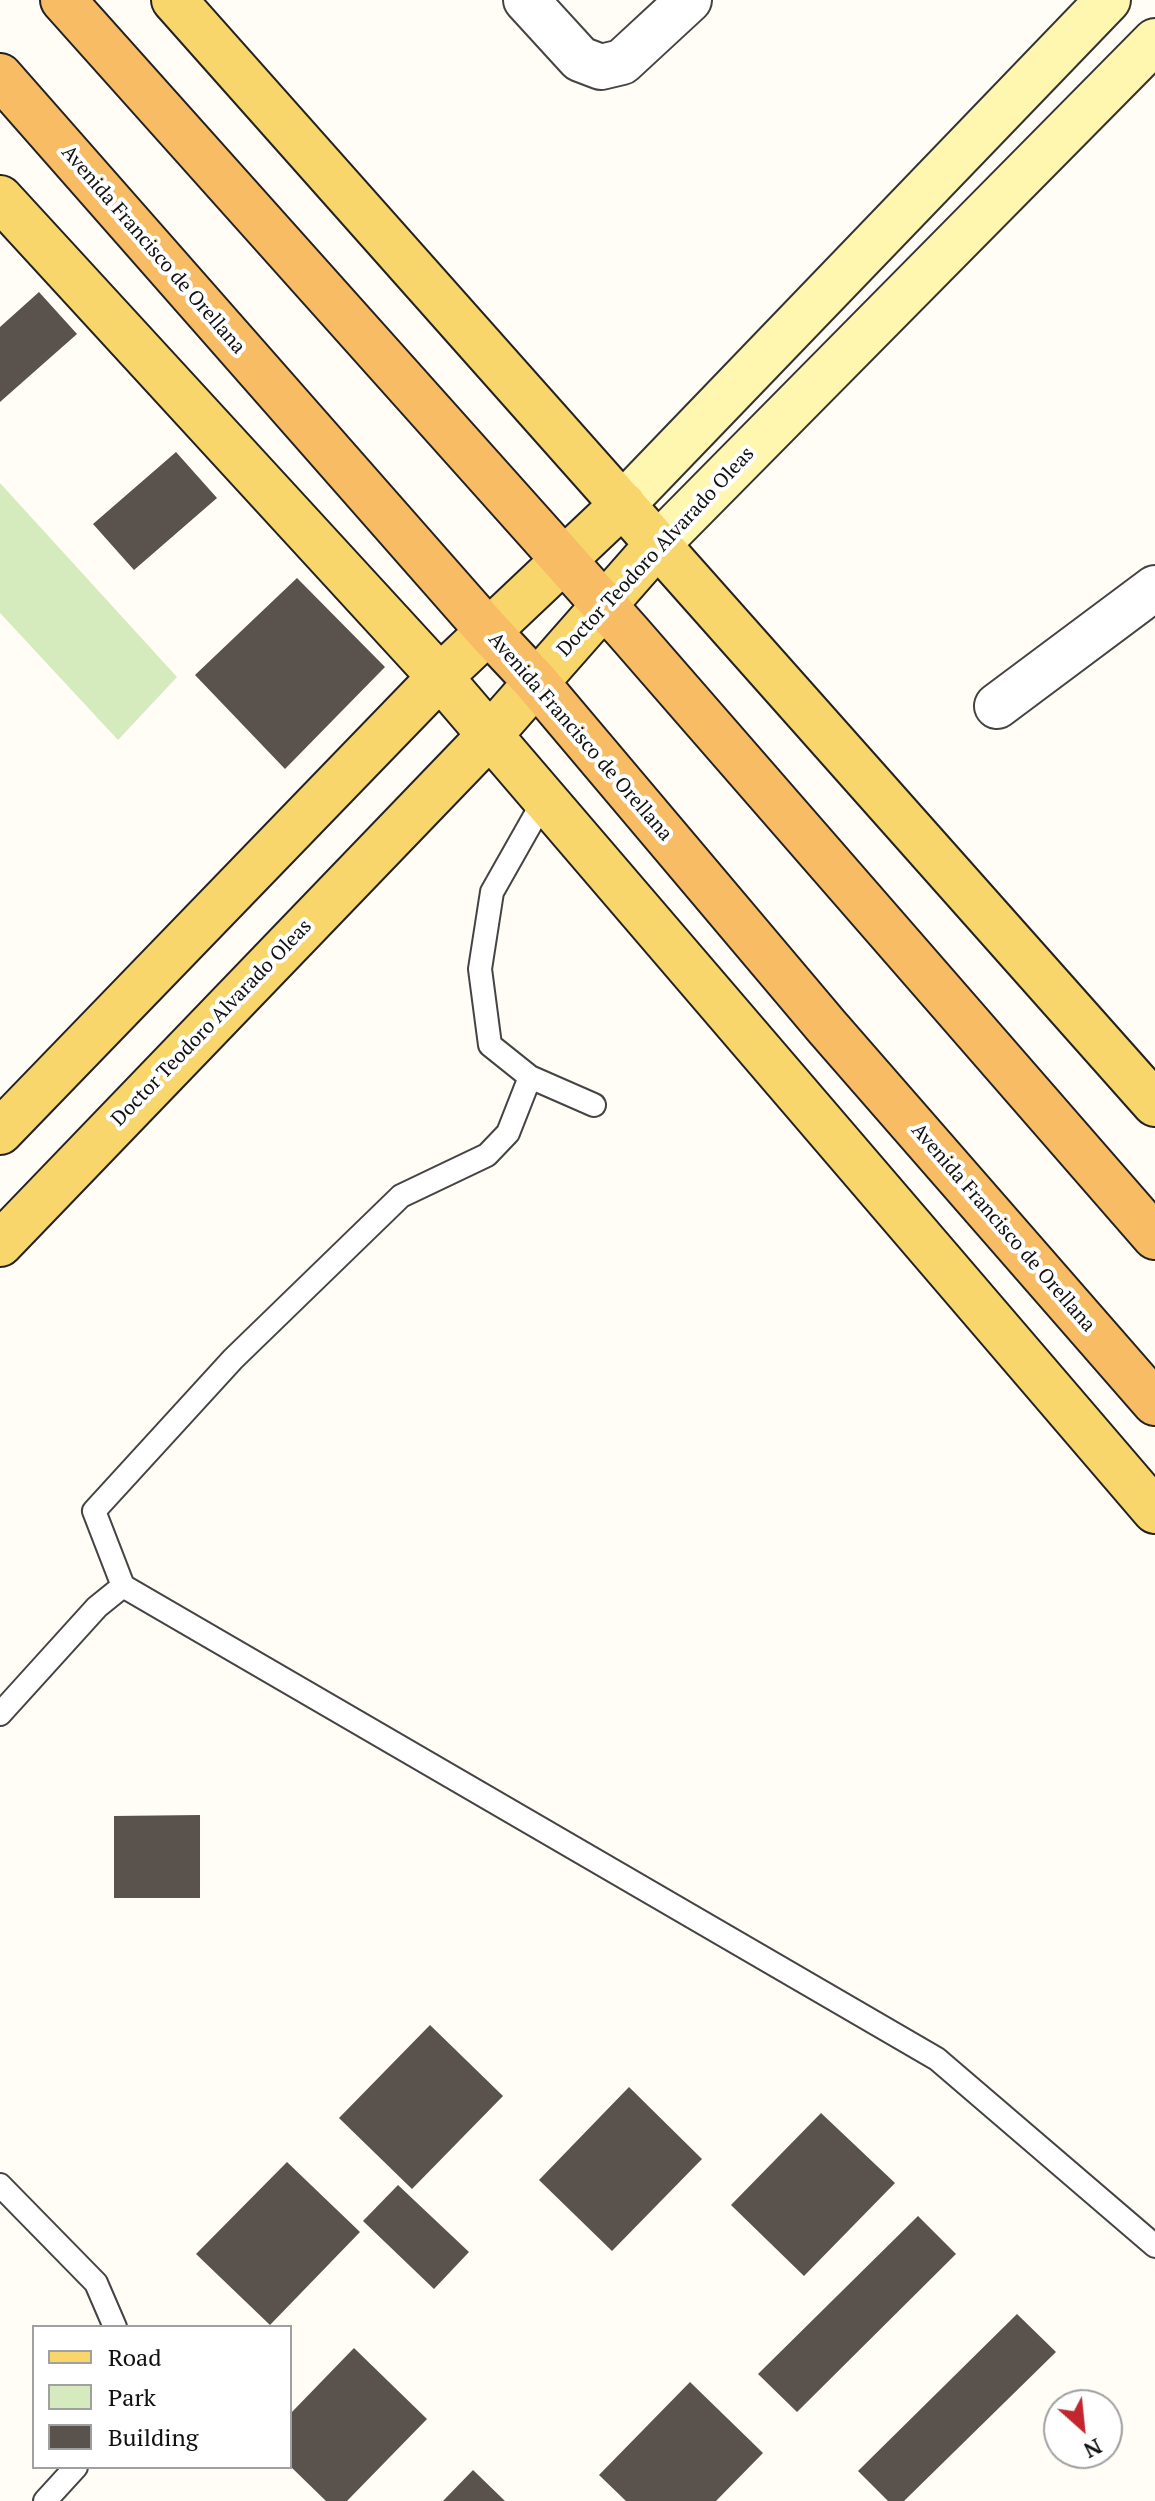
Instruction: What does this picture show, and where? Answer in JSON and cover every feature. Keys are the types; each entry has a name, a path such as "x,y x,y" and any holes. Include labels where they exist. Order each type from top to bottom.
{"highway":[{"path":"63,0 605,606 1155,1237"},
{"name":"Avenida Francisco de Orellana","path":"0,76 535,681 827,1027 1155,1403"}],"main road":[{"path":"174,0 1155,1104"},
{"path":"0,1132 440,677 623,504 1108,0"},
{"name":"Doctor Teodoro Alvarado Oleas","path":"0,1244 489,736 657,545 1155,41"},
{"path":"0,198 440,677 1155,1511"}],"street":[{"path":"526,0 580,59 601,67 622,62 689,0"},
{"path":"997,706 1155,588"}],"lane":[{"path":"544,800 492,892 480,969 490,1045 530,1077 594,1105"},
{"path":"530,1077 508,1133 487,1155 401,1196 233,1359 94,1511 123,1586 937,2059 1155,2246"},
{"path":"0,1714 97,1607 123,1586"},
{"path":"0,2185 96,2283 114,2325"},
{"path":"45,2501 74,2469"}],"green space":[{"path":"0,483 177,677 118,740 0,613"}],"building":[{"path":"39,292 77,334 0,402 0,327"},
{"path":"176,452 217,498 134,570 93,524"},
{"path":"297,578 385,667 285,769 195,675"},
{"path":"200,1815 200,1898 114,1898 114,1816"},
{"path":"430,2025 503,2096 412,2189 339,2118"},
{"path":"629,2087 702,2159 612,2251 539,2180"},
{"path":"821,2113 895,2183 804,2276 731,2205"},
{"path":"287,2162 360,2232 270,2325 196,2254"},
{"path":"398,2185 469,2252 434,2289 363,2221"},
{"path":"918,2216 956,2254 797,2412 758,2374"},
{"path":"1017,2314 1056,2352 904,2501 888,2501 858,2471"},
{"path":"354,2348 427,2419 347,2501 326,2501 292,2468 292,2412"},
{"path":"690,2382 763,2453 716,2501 626,2501 599,2475"},
{"path":"473,2470 505,2501 443,2501"}]}
